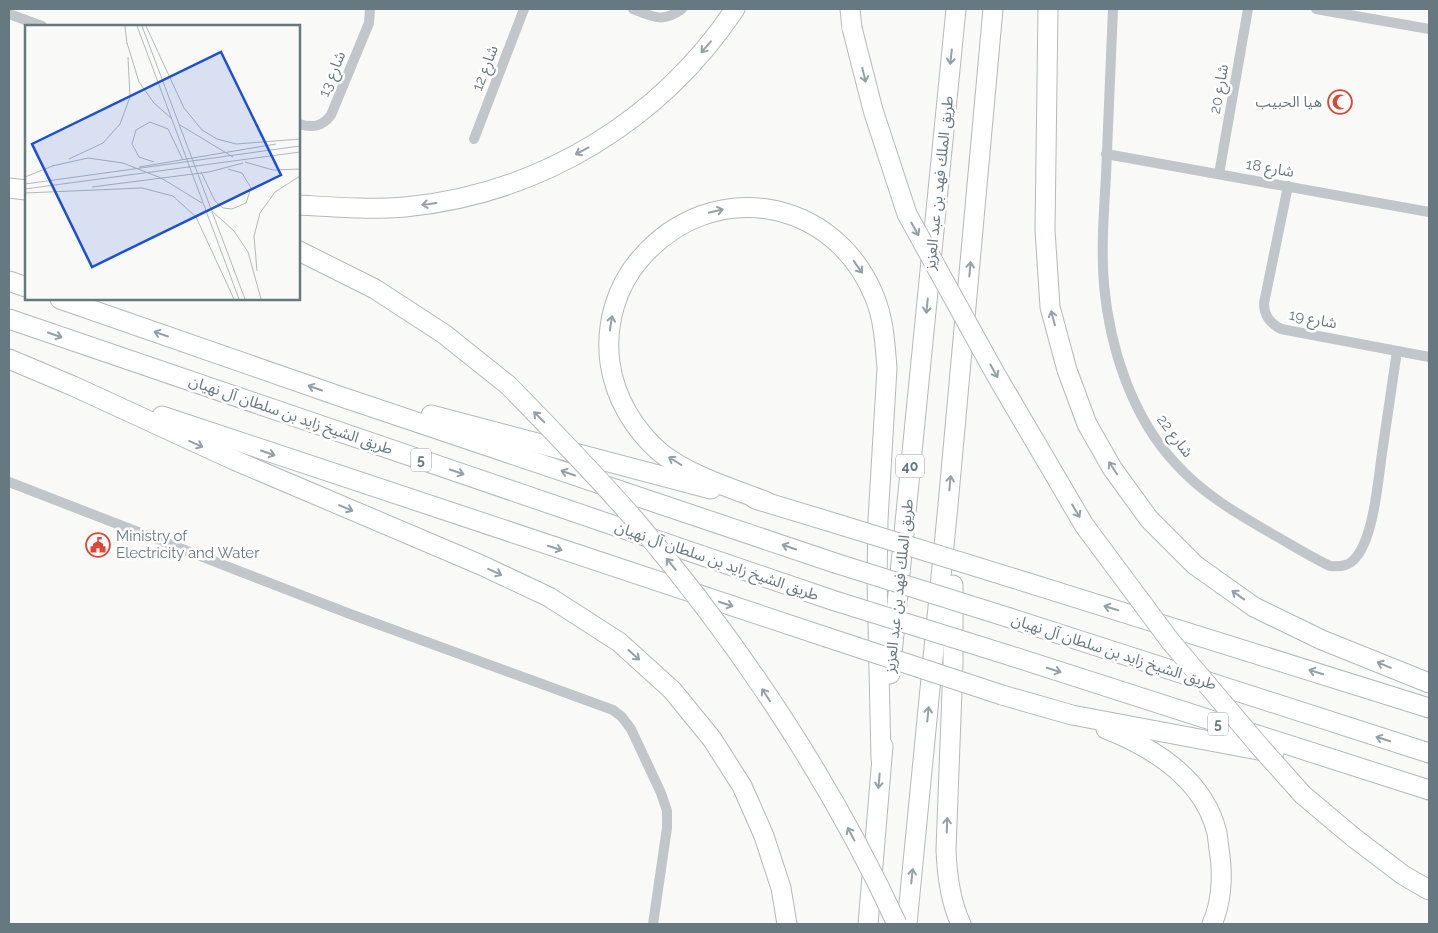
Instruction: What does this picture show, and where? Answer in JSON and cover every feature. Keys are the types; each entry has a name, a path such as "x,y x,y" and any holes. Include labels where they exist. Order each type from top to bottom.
{"highway":[{"path":"300,205 363,208 404,207 439,202 470,195 534,174 568,159 603,140 629,122 682,74 708,45 735,9"},
{"path":"850,9 852,28 873,110 907,214 996,376 1084,525 1171,642 1303,795 1353,837 1403,875 1429,890"},
{"name":"طريق الملك فهد بن عبد العزيز","path":"868,924 881,759 956,9"},
{"path":"907,924 948,505 993,9"},
{"path":"1048,9 1045,230 1050,307 1067,370 1084,415 1112,468 1149,519 1189,558 1254,607 1322,640 1429,683"},
{"path":"9,188 25,190"},
{"path":"767,502 685,468 651,444 625,410 614,383 610,362 609,339 614,309 623,284 637,262 657,241 682,223 727,208 751,207 775,210 806,221 831,237 852,259 869,284 880,314 887,368 878,520 877,579 881,759"},
{"path":"300,252 383,294 444,334 508,385 573,451 634,520 693,592 742,659 798,744 840,815 897,924"},
{"path":"9,281 25,287"},
{"name":"طريق الشيخ زايد بن سلطان آل نهيان","path":"63,300 339,396 835,563 1429,753"},
{"name":"طريق الشيخ زايد بن سلطان آل نهيان","path":"9,319 832,600 1429,790"},
{"path":"9,360 73,386 226,457 482,565 549,597 619,642 672,690 712,739 742,786 764,836 781,888 787,924"},
{"path":"73,386 294,462 1002,695 1072,715 1292,756 1397,781"},
{"path":"339,396 414,410 610,463 767,502 1429,708"},
{"path":"948,505 954,664 946,850 951,896 961,924"},
{"path":"1072,715 1121,735 1162,758 1180,773 1202,800 1216,832 1222,867 1219,902 1212,924"}],"street":[{"name":"شارع 13","path":"300,124 318,126 331,115 369,23 370,9"},
{"name":"شارع 12","path":"474,138 524,9"},
{"path":"633,9 661,18 668,17 682,9"},
{"name":"شارع 22","path":"1113,9 1103,256 1107,308 1125,379 1143,419 1175,464 1205,492 1234,512 1330,566 1344,566 1358,555 1366,537 1376,494 1397,351"},
{"name":"شارع 20","path":"1219,174 1248,9"},
{"path":"1316,9 1429,29"},
{"path":"9,14 39,25"},
{"name":"شارع 18","path":"1106,154 1429,212"},
{"name":"شارع 19","path":"1288,186 1265,297 1264,307 1267,318 1281,329 1429,357"},
{"path":"9,482 350,614 612,710 622,717 631,729 661,793 667,811 667,828 653,924"}],"place":[{"name":"هيا الحبيب","path":"1340,102"},
{"name":"Ministry of Electricity and Water","path":"98,545"}]}
